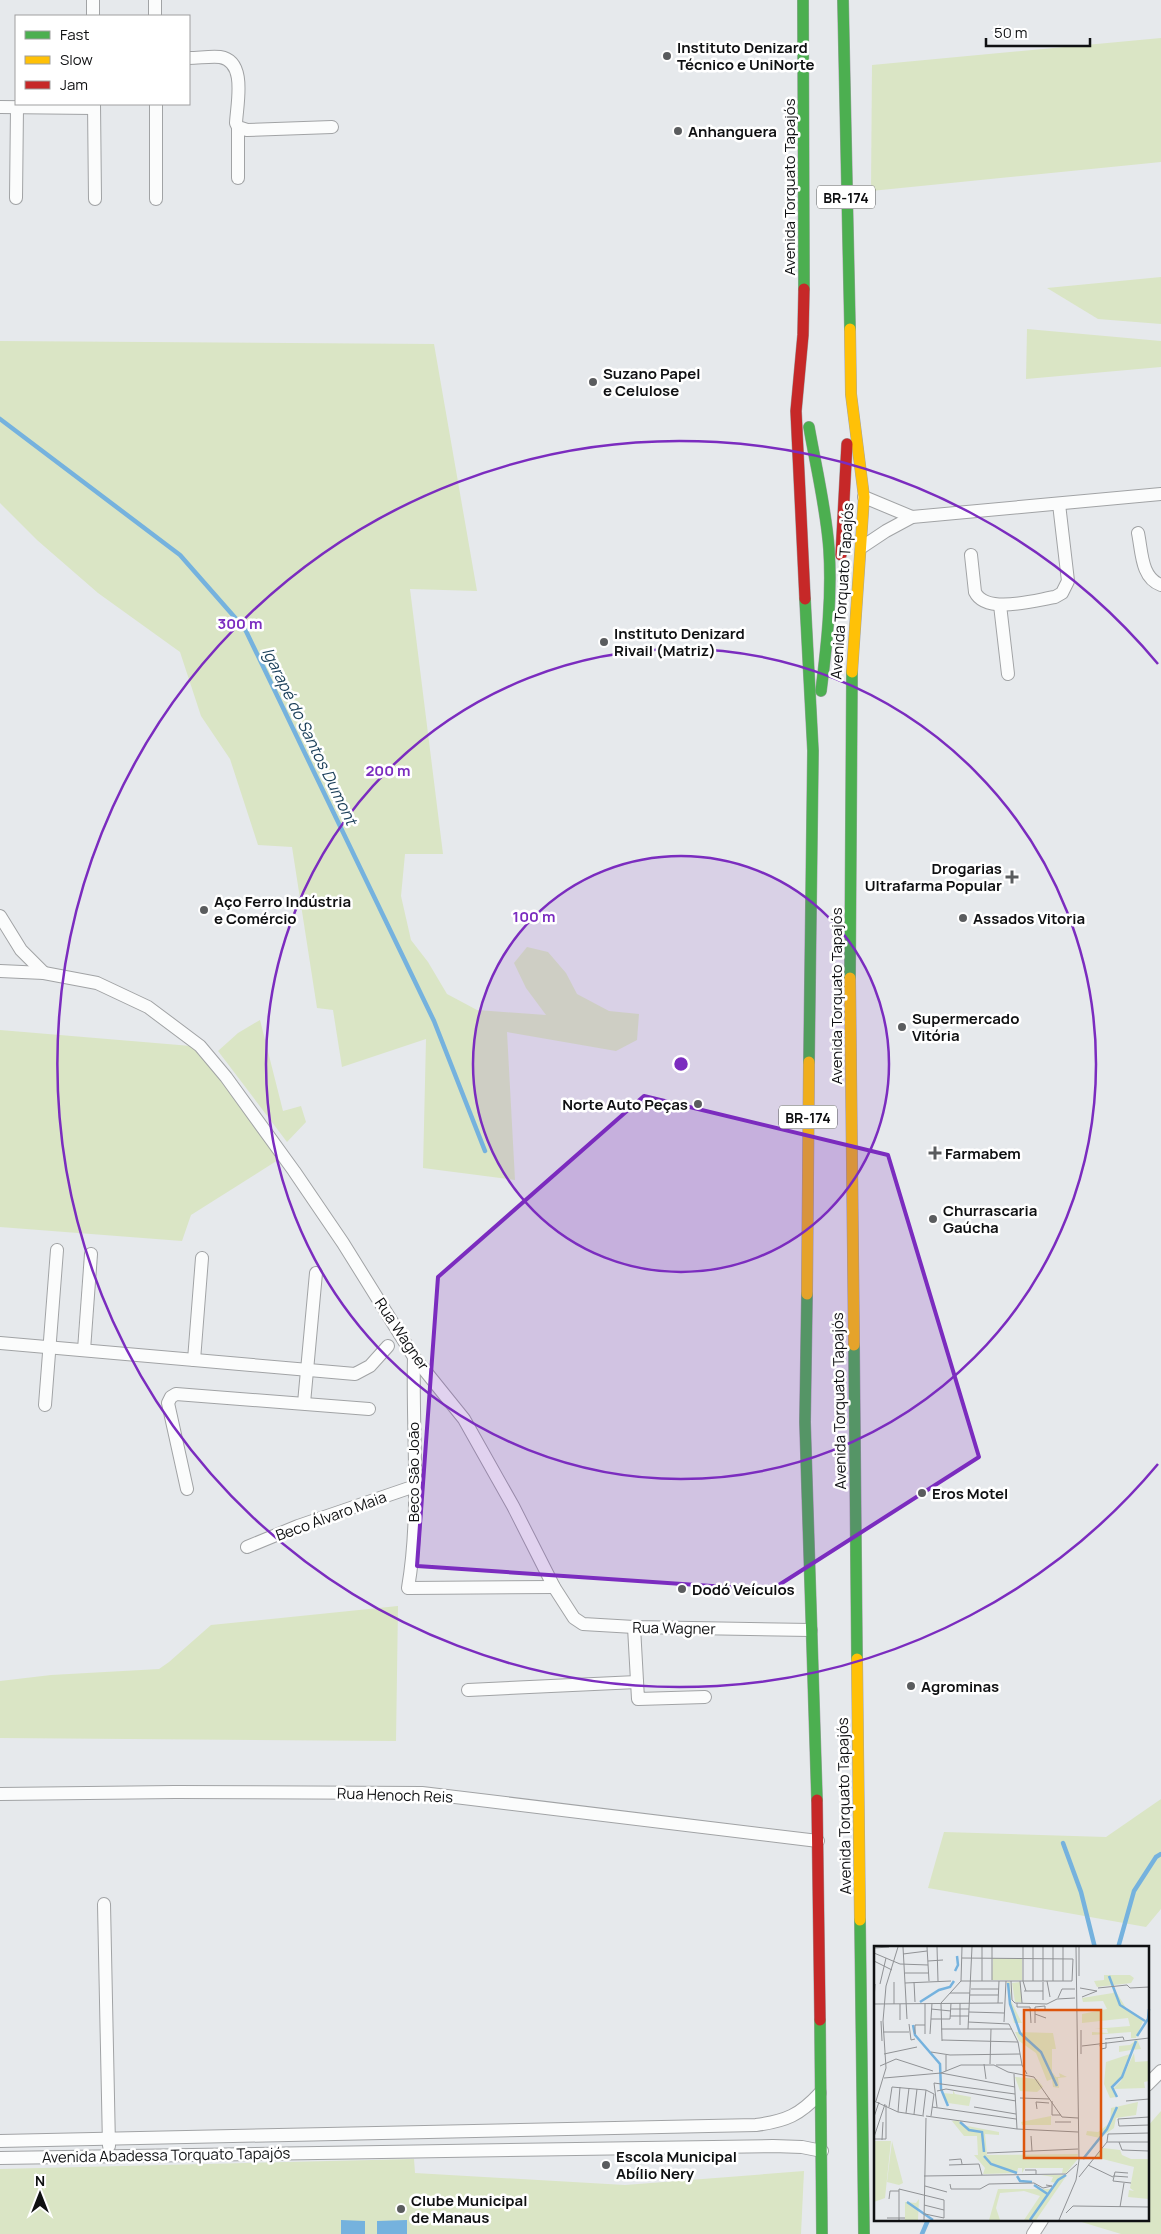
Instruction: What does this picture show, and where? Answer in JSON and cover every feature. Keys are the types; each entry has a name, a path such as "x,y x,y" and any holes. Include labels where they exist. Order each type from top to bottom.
{"highway":[{"name":"Avenida Torquato Tapajós","path":"803,0 805,209 800,374 796,411 813,751 805,1412 818,1841 822,2234"},
{"name":"Avenida Torquato Tapajós","path":"843,0 851,394 864,497 862,548 850,690 850,1034 864,2234"},
{"path":"800,374 827,530 829,563 827,645 813,751"},
{"path":"841,614 842,523 851,394"},
{"path":"842,631 850,690"}],"street":[{"path":"93,0 93,15"},
{"path":"155,0 155,15"},
{"path":"190,58 220,57 229,60 236,66 238,178"},
{"path":"156,105 156,199"},
{"path":"0,107 94,106 95,199"},
{"path":"16,198 17,107"},
{"path":"238,127 247,130 332,127"},
{"path":"862,548 886,531 912,517 1161,494"},
{"path":"864,497 912,517"},
{"path":"971,555 975,592 977,597 985,602 1000,605 1055,597 1066,587 1068,581 1059,504"},
{"path":"1138,533 1149,579 1161,585"},
{"path":"1000,605 1008,674"},
{"path":"0,916 21,950 44,973"},
{"name":"Rua Wagner","path":"0,971 44,973 96,983 148,1007 200,1046 226,1077 294,1170 343,1243 414,1356 464,1420 513,1506 567,1610 583,1624 634,1627 811,1630"},
{"path":"45,1406 57,1250"},
{"path":"84,1350 91,1254"},
{"path":"194,1360 202,1258"},
{"path":"304,1403 316,1273"},
{"path":"0,1343 355,1374 370,1366 388,1346"},
{"name":"Beco São João","path":"414,1356 412,1401 415,1486 412,1564 408,1588 554,1587"},
{"path":"188,1489 168,1403 171,1397 176,1394 369,1409"},
{"name":"Beco Álvaro Maia","path":"247,1547 298,1526 415,1486"},
{"path":"634,1627 638,1699 705,1697"},
{"path":"468,1690 637,1682"},
{"name":"Rua Henoch Reis","path":"0,1794 422,1793 818,1841"},
{"path":"104,1904 109,2156"},
{"path":"1148,2084 1161,2071"},
{"name":"Avenida Abadessa Torquato Tapajós","path":"0,2141 774,2123 791,2117 806,2108 822,2091"},
{"path":"665,2127 666,2148"},
{"path":"500,2130 501,2150"},
{"path":"331,2134 332,2153"},
{"name":"Avenida Abadessa Torquato Tapajós","path":"0,2158 774,2146 802,2147 822,2151"},
{"path":"1033,2234 1041,2222"}],"highlighted area":[{"path":"644,1096 888,1155 979,1457 771,1590 417,1566 438,1277"}],"green space":[{"path":"1161,38 1161,162 871,191 872,65"},
{"path":"1161,277 1161,324 1098,319 1047,288"},
{"path":"1027,329 1161,341 1161,367 1026,379"},
{"path":"0,341 434,344 477,591 410,589 443,854 405,854 401,896 411,940 428,962 447,994 477,1010 546,1015 526,988 514,963 527,947 548,952 566,973 577,994 609,1011 639,1014 637,1040 616,1051 507,1032 515,1180 423,1168 426,1039 342,1067 333,1010 317,1008 292,847 258,845 230,759 201,716 180,652 98,593 37,540 0,503"},
{"path":"260,1020 283,1111 301,1106 306,1122 287,1142 218,1051 238,1033"},
{"path":"0,1030 191,1046 218,1069 278,1160 191,1215 182,1241 0,1227"},
{"path":"398,1606 396,1741 0,1738 0,1681 51,1675 159,1669 211,1625"},
{"path":"1161,1799 1161,1909 1146,1927 928,1888 944,1832 1106,1837"},
{"path":"1161,2111 1161,2234 1121,2234 1082,2222 1148,2222 1148,2126"},
{"name":"Clube Municipal de Manaus","path":"414,2159 415,2173 625,2185 804,2171 801,2234 0,2234 0,2169"}],"water":[{"path":"341,2220 365,2221 365,2234 341,2234"},
{"path":"407,2220 407,2234 377,2234 377,2221"}],"waterway":[{"name":"Igarapé do Santos Dumont","path":"0,419 180,555 245,629 434,1021 485,1151"},
{"name":"Igarapé do Santos Dumont","path":"1063,1843 1081,1892 1094,1946"},
{"path":"1119,1946 1134,1891 1156,1857 1161,1854"},
{"path":"922,2234 927,2222"}],"traffic: fast":[{"path":"803,0 804,289"},
{"path":"843,0 850,329"},
{"path":"809,427 823,503 829,549 828,620 821,691"},
{"path":"805,599 813,751 809,1062"},
{"path":"850,978 852,672"},
{"path":"807,1294 805,1422 817,1800"},
{"path":"854,1345 857,1659"},
{"path":"860,1920 864,2234"},
{"path":"820,2020 822,2234"}],"traffic: slow":[{"path":"850,329 851,394 864,497 852,672"},
{"path":"850,978 854,1345"},
{"path":"807,1294 809,1062"},
{"path":"857,1659 860,1920"}],"traffic: jam":[{"path":"804,289 803,335 796,411 805,599"},
{"path":"841,555 847,444"},
{"path":"817,1800 820,2020"}],"place":[{"name":"Instituto Denizard Técnico e UniNorte","path":"667,56"},
{"name":"Anhanguera","path":"678,131"},
{"name":"Suzano Papel e Celulose","path":"593,382"},
{"name":"Instituto Denizard Rivail (Matriz)","path":"604,642"},
{"name":"Drogarias Ultrafarma Popular","path":"1012,877"},
{"name":"Aço Ferro Indústria e Comércio","path":"204,910"},
{"name":"Assados Vitoria","path":"963,918"},
{"name":"Supermercado Vitória","path":"902,1027"},
{"name":"Norte Auto Peças","path":"698,1104"},
{"name":"Farmabem","path":"935,1153"},
{"name":"Churrascaria Gaúcha","path":"933,1219"},
{"name":"Eros Motel","path":"922,1493"},
{"name":"Dodó Veículos","path":"682,1589"},
{"name":"Agrominas","path":"911,1686"},
{"name":"Escola Municipal Abílio Nery","path":"606,2165"},
{"name":"Clube Municipal de Manaus","path":"401,2209"}]}
